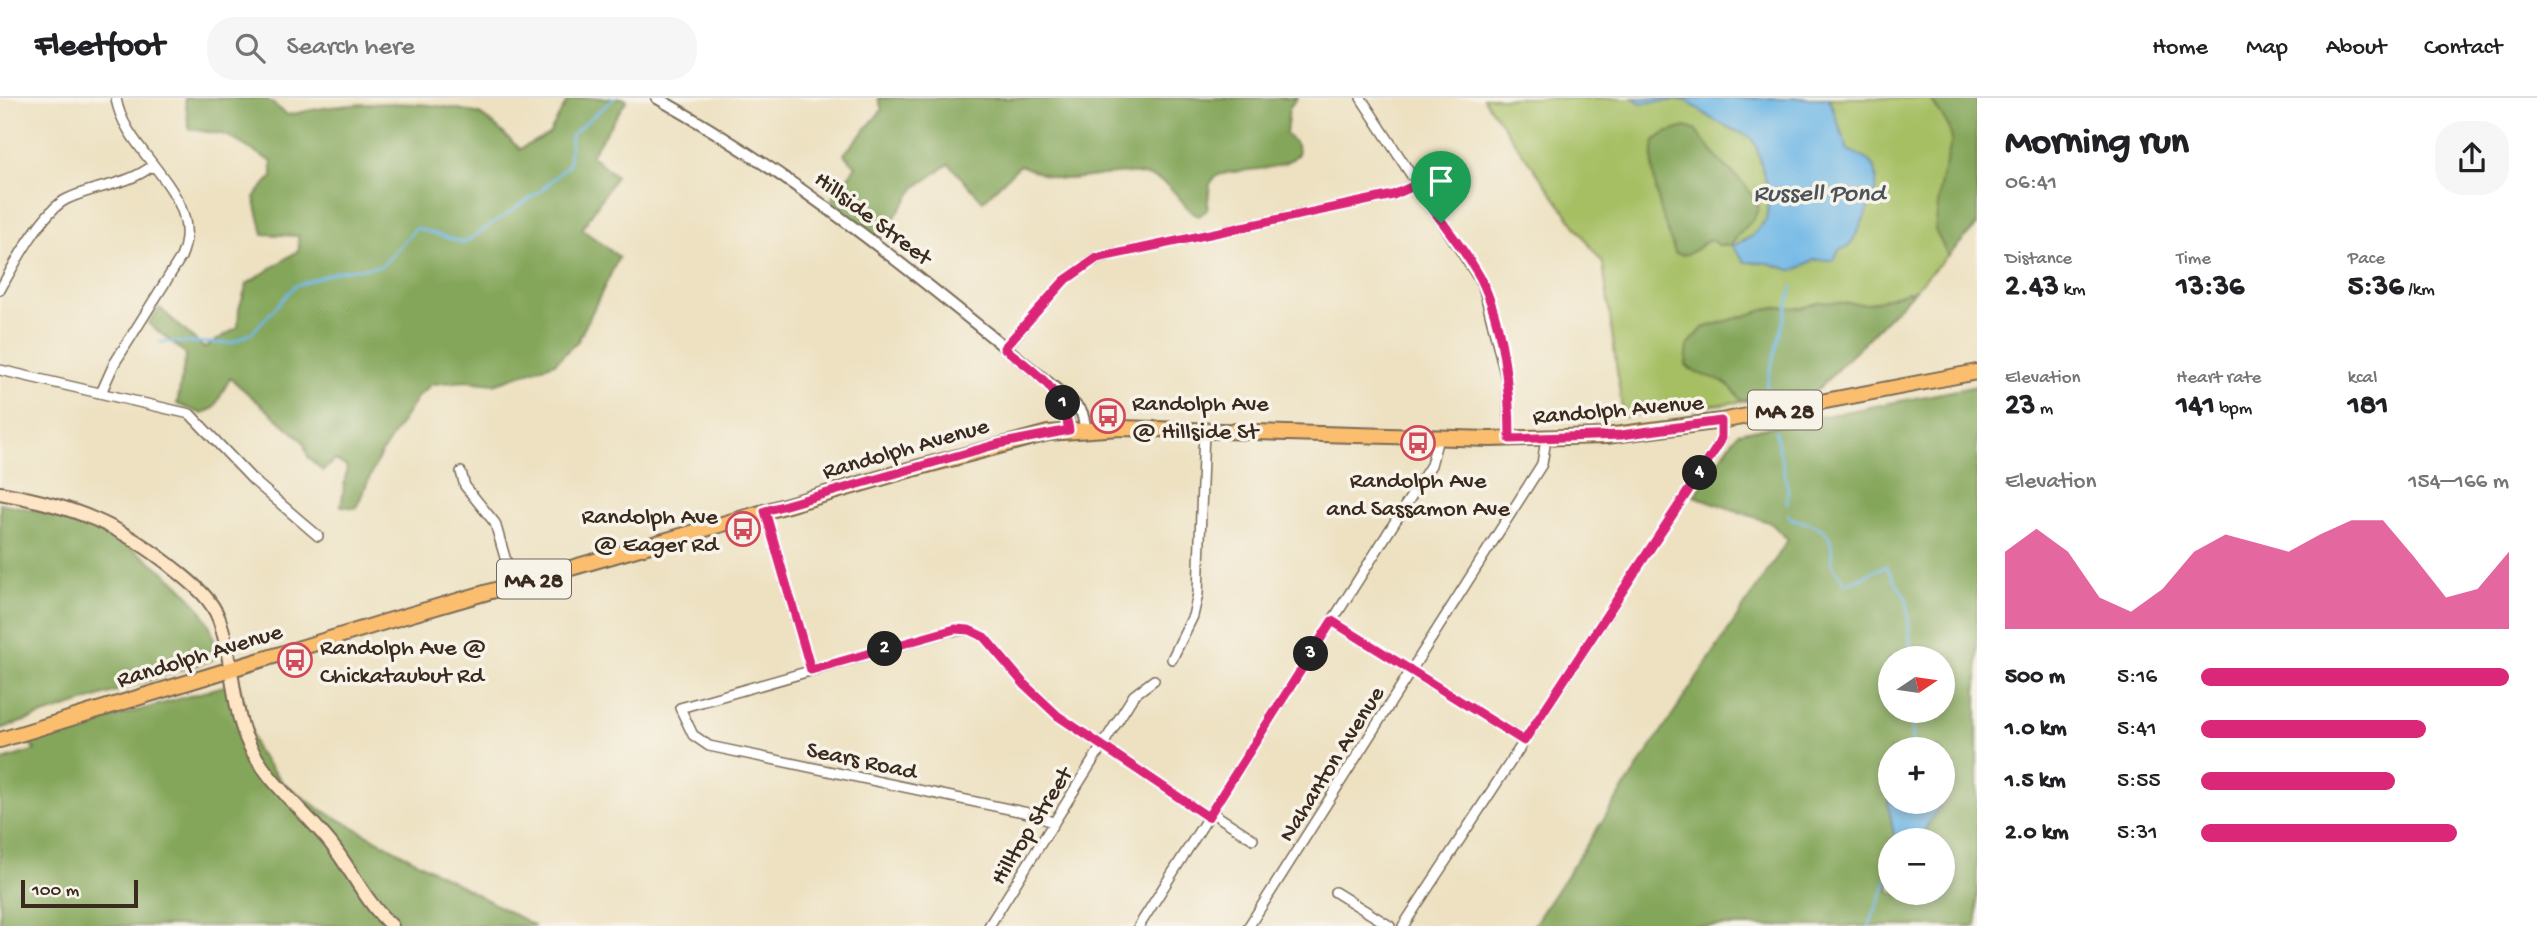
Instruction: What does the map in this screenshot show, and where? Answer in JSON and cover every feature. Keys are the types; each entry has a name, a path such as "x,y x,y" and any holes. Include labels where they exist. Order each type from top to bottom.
{"main road":[{"name":"Randolph Avenue","path":"0,740 231,668 765,511 998,444 1069,430 1203,430 1510,439 1621,435 1721,421 1977,372"},
{"path":"0,493 77,510 114,526 154,552 212,604 231,668 240,721 261,765 329,842 370,903 392,926"}],"street":[{"path":"101,393 114,364 177,264 185,244 186,225 180,205 123,123 116,98"},
{"name":"Hillside Street","path":"657,98 753,155 818,199 1052,386 1080,411 1086,429"},
{"path":"1361,98 1416,185 1476,271 1486,293 1507,382 1510,439"},
{"path":"0,290 48,215 61,202 131,180 152,166"},
{"path":"1004,348 1064,281 1097,258 1393,195 1416,185"},
{"path":"0,370 190,414 248,475 318,536"},
{"name":"Hillside Street","path":"1052,386 1064,405 1069,430"},
{"path":"1403,926 1717,447 1721,438 1721,421"},
{"path":"1172,659 1192,616 1198,594 1203,430"},
{"path":"1139,926 1434,460 1438,438"},
{"name":"Nahanton Avenue","path":"1249,926 1542,464 1546,439"},
{"path":"461,472 465,486 495,523 513,585"},
{"path":"765,511 811,670 955,629 969,630 987,640 1025,685 1052,711 1102,747 1253,839"},
{"path":"1332,621 1524,741"},
{"name":"Sears Road","path":"811,670 680,709 693,735 709,746 1033,814 1054,823"},
{"name":"Hilltop Street","path":"989,926 1137,692 1154,680"},
{"path":"1335,892 1390,926"}],"green space":[{"path":"185,98 265,98 288,115 359,104 434,105 485,117 520,149 549,134 569,98 622,98 627,100 591,155 616,176 582,229 619,257 578,341 555,363 494,384 466,381 432,384 418,396 378,459 356,508 341,506 347,467 335,460 323,471 308,457 303,441 230,378 214,408 202,414 177,404 186,354 148,323 160,308 204,348 238,327 239,309 247,284 299,250 298,236 263,234 254,197 272,177 272,162 226,135 189,129"},
{"path":"878,98 1297,98 1289,108 1286,134 1297,145 1298,154 1281,165 1216,176 1210,184 1207,210 1199,216 1169,187 1144,175 1061,179 1020,165 983,201 949,164 916,187 880,238 831,200 856,166 844,154 882,110"},
{"path":"1483,98 1977,98 1977,225 1815,392 1623,417 1603,264"},
{"path":"1930,98 1977,98 1977,225 1948,256 1935,230 1941,181 1952,140 1949,127"},
{"path":"1686,127 1695,130 1720,161 1746,186 1759,207 1731,245 1718,245 1711,240 1690,253 1681,255 1675,253 1662,213 1655,183 1653,155 1654,141 1665,133"},
{"path":"1915,290 1815,392 1741,401 1727,384 1693,371 1686,365 1688,345 1703,328 1774,307 1802,308 1820,302 1866,304"},
{"path":"1977,386 1977,926 1533,926 1788,540 1771,523 1694,496 1738,433","holes":["1878,737 1955,737 1955,814 1934,814 1925,828 1955,828 1955,905 1878,905 1878,828 1894,828 1891,814 1878,814"]},
{"path":"0,503 89,525 150,561 173,579 207,620 214,640 212,660 0,729"},
{"path":"238,682 256,750 282,782 318,808 535,926 0,926 0,761 35,750 28,742"}],"water":[{"name":"Russell Pond","path":"1633,98 1829,98 1848,150 1870,162 1876,172 1875,192 1853,241 1848,247 1839,250 1834,260 1814,260 1794,271 1768,263 1745,262 1732,246 1751,237 1766,220 1770,195 1756,146 1750,137 1715,121 1685,100 1641,103"},
{"path":"1890,814 1934,814 1926,828 1893,828"}],"waterway":[{"path":"160,342 231,343 252,333 295,286 338,271 382,266 416,228 464,243 541,191 569,164 571,135 614,98"},
{"path":"1768,397 1767,383 1792,287"},
{"path":"1775,431 1788,489 1787,503"},
{"path":"1788,514 1790,518 1824,530 1831,542 1831,564 1846,584 1886,566 1907,600 1910,646"},
{"path":"1912,737 1913,723"},
{"path":"1869,926 1878,903"}],"place":[{"name":"Randolph Ave @ Hillside St","path":"1108,416"},
{"name":"Randolph Ave and Sassamon Ave","path":"1418,443"},
{"name":"Randolph Ave @ Eager Rd","path":"743,529"},
{"name":"Randolph Ave @ Chickataubut Rd","path":"295,660"}],"route":[{"path":"1416,185 1441,223 1476,271 1489,300 1507,382 1510,439 1621,435 1721,421 1722,432 1717,447 1524,741 1332,621 1208,817 1158,786 1058,716 1025,685 987,640 973,631 955,629 811,670 765,511 998,444 1069,430 1064,405 1052,386 1004,348 1080,267 1110,253 1393,195 1416,185"}]}
